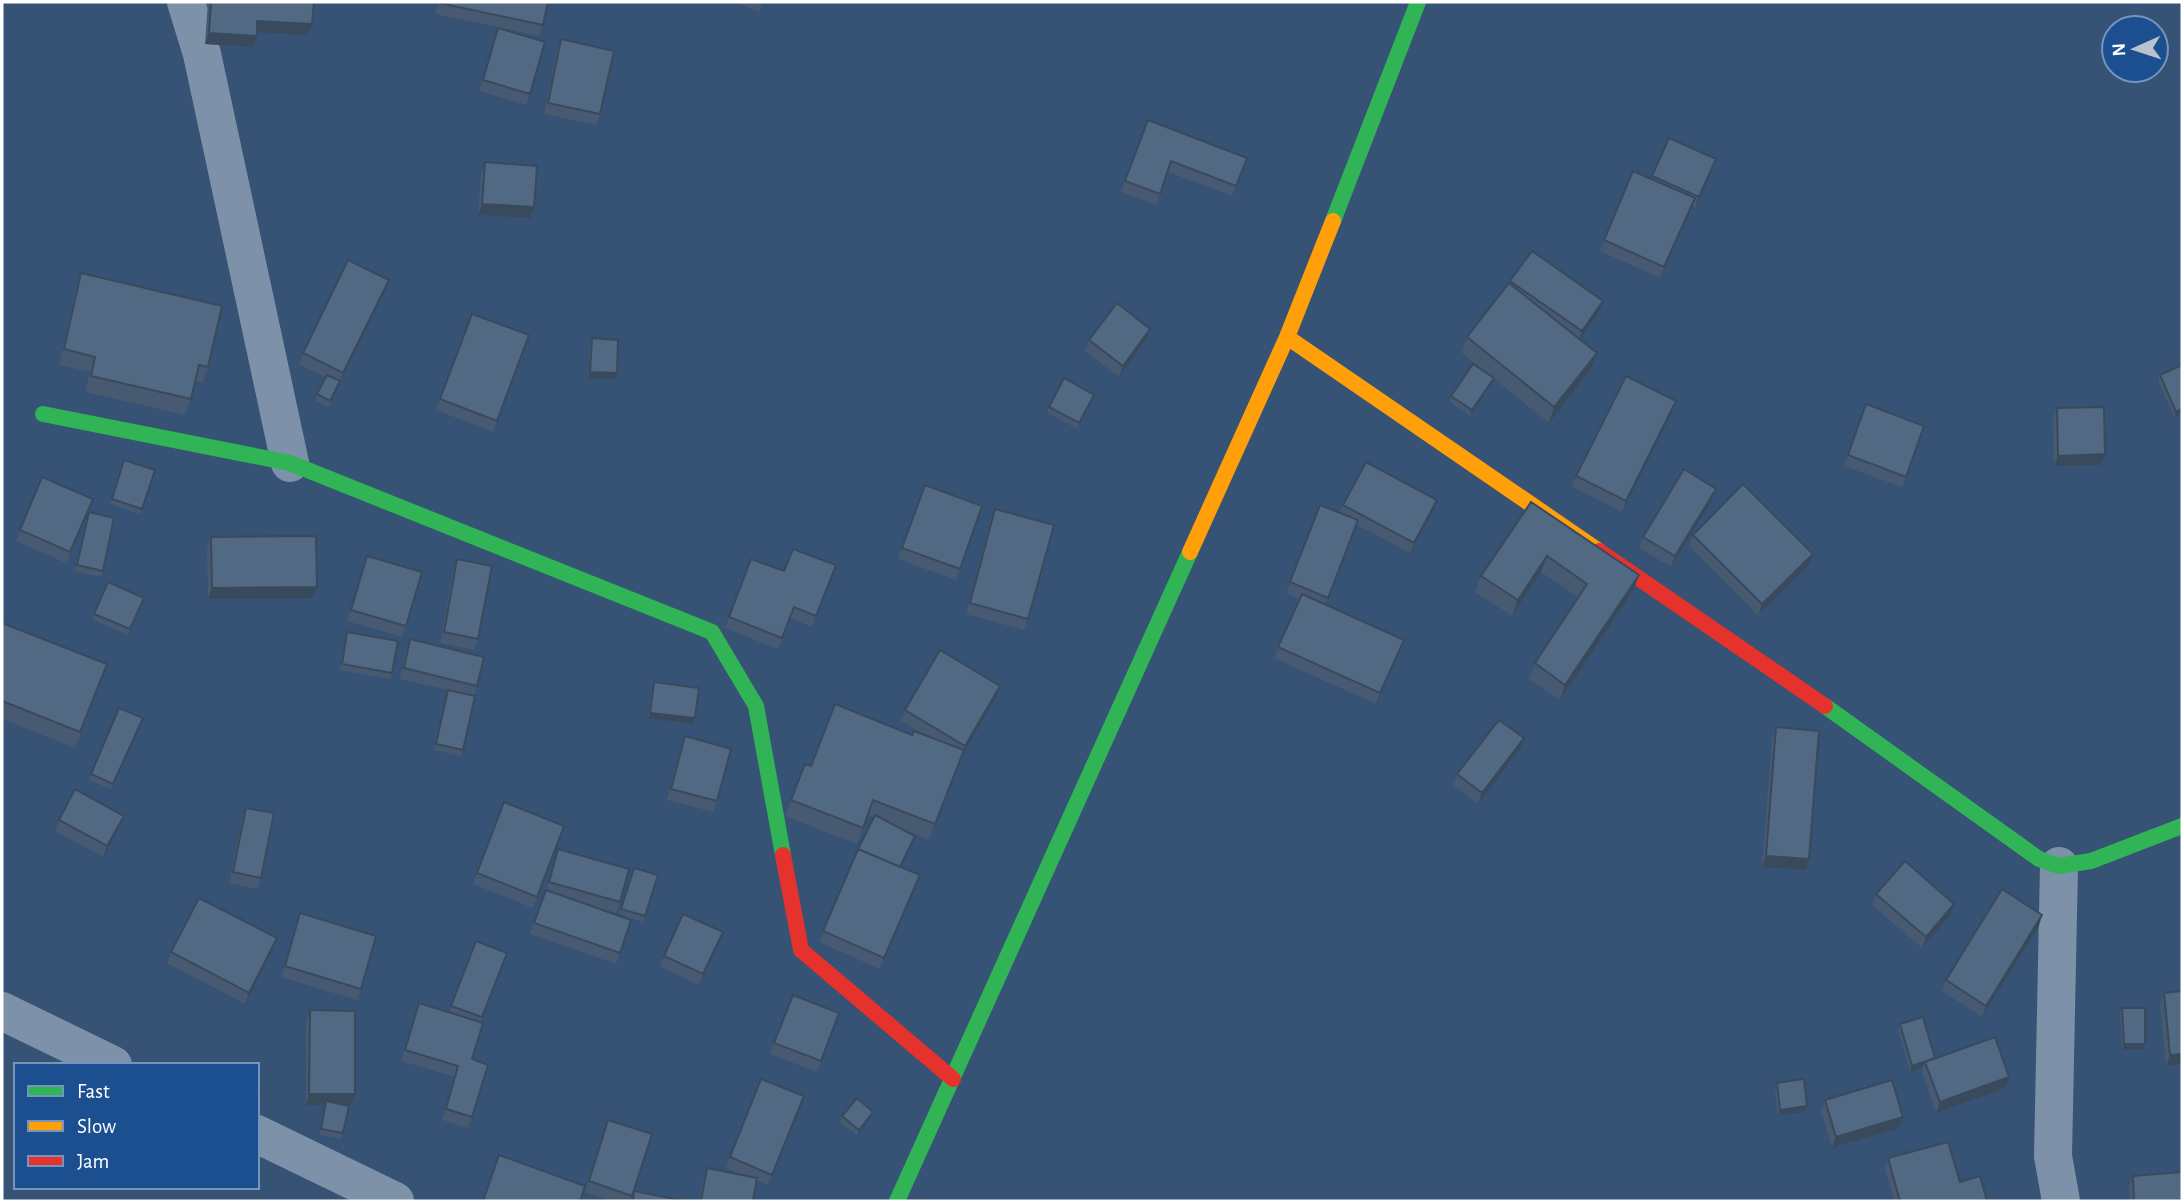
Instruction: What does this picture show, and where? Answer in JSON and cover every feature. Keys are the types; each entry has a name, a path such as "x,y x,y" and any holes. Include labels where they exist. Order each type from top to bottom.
{"street":[{"path":"186,2 202,54 290,463"},
{"path":"897,1201 1287,337 1418,2"},
{"path":"1287,337 1845,719 2039,859 2059,866 2091,861 2182,826"},
{"path":"43,414 290,463 712,632 756,706 801,950 953,1079"},
{"path":"2059,866 2053,1156 2061,1201"},
{"path":"2,1011 109,1063"},
{"path":"259,1136 396,1201"}],"building":[{"path":"211,2 314,2 312,24 257,21 257,36 209,33"},
{"path":"440,2 548,2 543,25"},
{"path":"498,28 545,42 530,94 483,80"},
{"path":"561,39 614,51 600,114 548,103"},
{"path":"1148,120 1247,158 1236,186 1171,161 1160,194 1125,181"},
{"path":"1669,138 1716,159 1699,197 1652,176"},
{"path":"485,162 537,166 534,207 482,204"},
{"path":"1633,171 1695,198 1664,267 1604,240"},
{"path":"1532,251 1603,301 1582,331 1510,281"},
{"path":"348,260 389,280 343,373 303,353"},
{"path":"81,273 222,306 208,367 199,365 191,399 91,376 95,357 64,349"},
{"path":"1509,283 1597,353 1554,407 1467,337"},
{"path":"1117,303 1150,329 1123,366 1089,340"},
{"path":"472,314 529,335 497,421 440,399"},
{"path":"592,338 618,340 617,373 590,372"},
{"path":"1473,364 1494,378 1472,410 1451,396"},
{"path":"2182,365 2182,409 2176,412 2160,375"},
{"path":"327,375 340,381 330,401 317,394"},
{"path":"1626,376 1676,401 1626,501 1576,476"},
{"path":"1064,378 1094,395 1079,423 1049,407"},
{"path":"1866,404 1924,426 1906,477 1848,455"},
{"path":"2104,407 2105,454 2058,456 2057,408"},
{"path":"124,460 155,470 142,509 112,499"},
{"path":"1366,462 1437,500 1414,543 1343,505"},
{"path":"1684,469 1716,489 1675,556 1643,537"},
{"path":"42,477 93,499 70,552 20,530"},
{"path":"1743,484 1813,554 1762,604 1693,535"},
{"path":"925,485 982,506 960,569 902,548"},
{"path":"1531,502 1639,575 1565,685 1535,663 1587,584 1547,556 1518,600 1481,576"},
{"path":"1320,505 1358,520 1328,598 1290,582"},
{"path":"995,509 1054,525 1028,619 970,603"},
{"path":"89,512 114,518 103,571 77,565"},
{"path":"316,536 317,587 212,588 211,537"},
{"path":"793,549 836,565 816,616 794,607 782,638 729,617 751,559 784,571"},
{"path":"367,556 422,572 406,626 351,610"},
{"path":"457,559 492,566 478,639 444,632"},
{"path":"108,582 144,598 130,629 94,614"},
{"path":"1302,594 1404,640 1380,693 1278,647"},
{"path":"2,623 107,664 80,732 2,701"},
{"path":"347,632 398,641 392,673 342,664"},
{"path":"410,639 484,657 477,686 404,668"},
{"path":"940,650 1000,686 965,746 905,710"},
{"path":"654,682 699,688 695,718 650,713"},
{"path":"448,690 475,696 463,750 436,744"},
{"path":"835,704 912,735 914,731 964,750 935,824 873,800 863,828 791,800 805,764 811,766"},
{"path":"119,708 143,718 113,784 91,774"},
{"path":"1499,720 1524,738 1482,793 1457,774"},
{"path":"1776,727 1819,731 1809,859 1766,856"},
{"path":"685,736 731,749 717,801 671,789"},
{"path":"75,789 124,816 107,846 59,820"},
{"path":"504,802 564,826 537,897 477,873"},
{"path":"246,808 274,813 261,878 233,872"},
{"path":"875,815 915,836 900,867 858,849"},
{"path":"558,849 629,869 620,902 549,882"},
{"path":"858,849 920,875 884,958 823,931"},
{"path":"1905,861 1954,904 1926,937 1876,894"},
{"path":"634,868 658,875 645,916 621,909"},
{"path":"2002,889 2042,915 1986,1006 1946,980"},
{"path":"546,890 631,920 620,953 534,923"},
{"path":"199,898 277,938 249,993 171,952"},
{"path":"300,913 376,936 361,989 285,966"},
{"path":"683,914 723,932 703,974 664,956"},
{"path":"476,941 507,953 482,1017 451,1006"},
{"path":"2182,991 2182,1054 2170,1055 2164,993"},
{"path":"793,995 839,1013 821,1061 774,1043"},
{"path":"419,1003 483,1023 472,1059 488,1065 472,1117 446,1109 458,1066 405,1050"},
{"path":"2122,1008 2145,1008 2145,1044 2124,1044"},
{"path":"310,1010 355,1011 355,1094 309,1094"},
{"path":"1923,1017 1935,1058 1912,1066 1900,1024"},
{"path":"1995,1037 2009,1077 1940,1102 1925,1062"},
{"path":"761,1079 804,1096 772,1175 730,1157"},
{"path":"1804,1079 1807,1106 1780,1110 1777,1083"},
{"path":"1892,1080 1903,1117 1836,1137 1825,1100"},
{"path":"857,1098 873,1112 859,1130 842,1116"},
{"path":"326,1101 349,1106 343,1133 321,1129"},
{"path":"608,1120 652,1134 632,1196 589,1181"},
{"path":"1948,1142 1960,1182 1980,1176 1987,1201 1900,1201 1888,1158"},
{"path":"499,1155 585,1186 580,1201 483,1201"},
{"path":"707,1168 757,1178 753,1201 701,1201"},
{"path":"2182,1172 2182,1201 2134,1201 2133,1176"},
{"path":"634,1191 685,1201 633,1201"}],"traffic: fast":[{"path":"1333,221 1418,2"},
{"path":"43,414 290,463 712,632 756,706 783,855"},
{"path":"897,1201 1190,552"},
{"path":"1825,706 2039,859 2059,866 2091,861 2182,826"}],"traffic: slow":[{"path":"1190,552 1287,337 1333,221"},
{"path":"1287,337 1599,551"}],"traffic: jam":[{"path":"1599,551 1825,706"},
{"path":"783,855 801,950 953,1079"}]}
